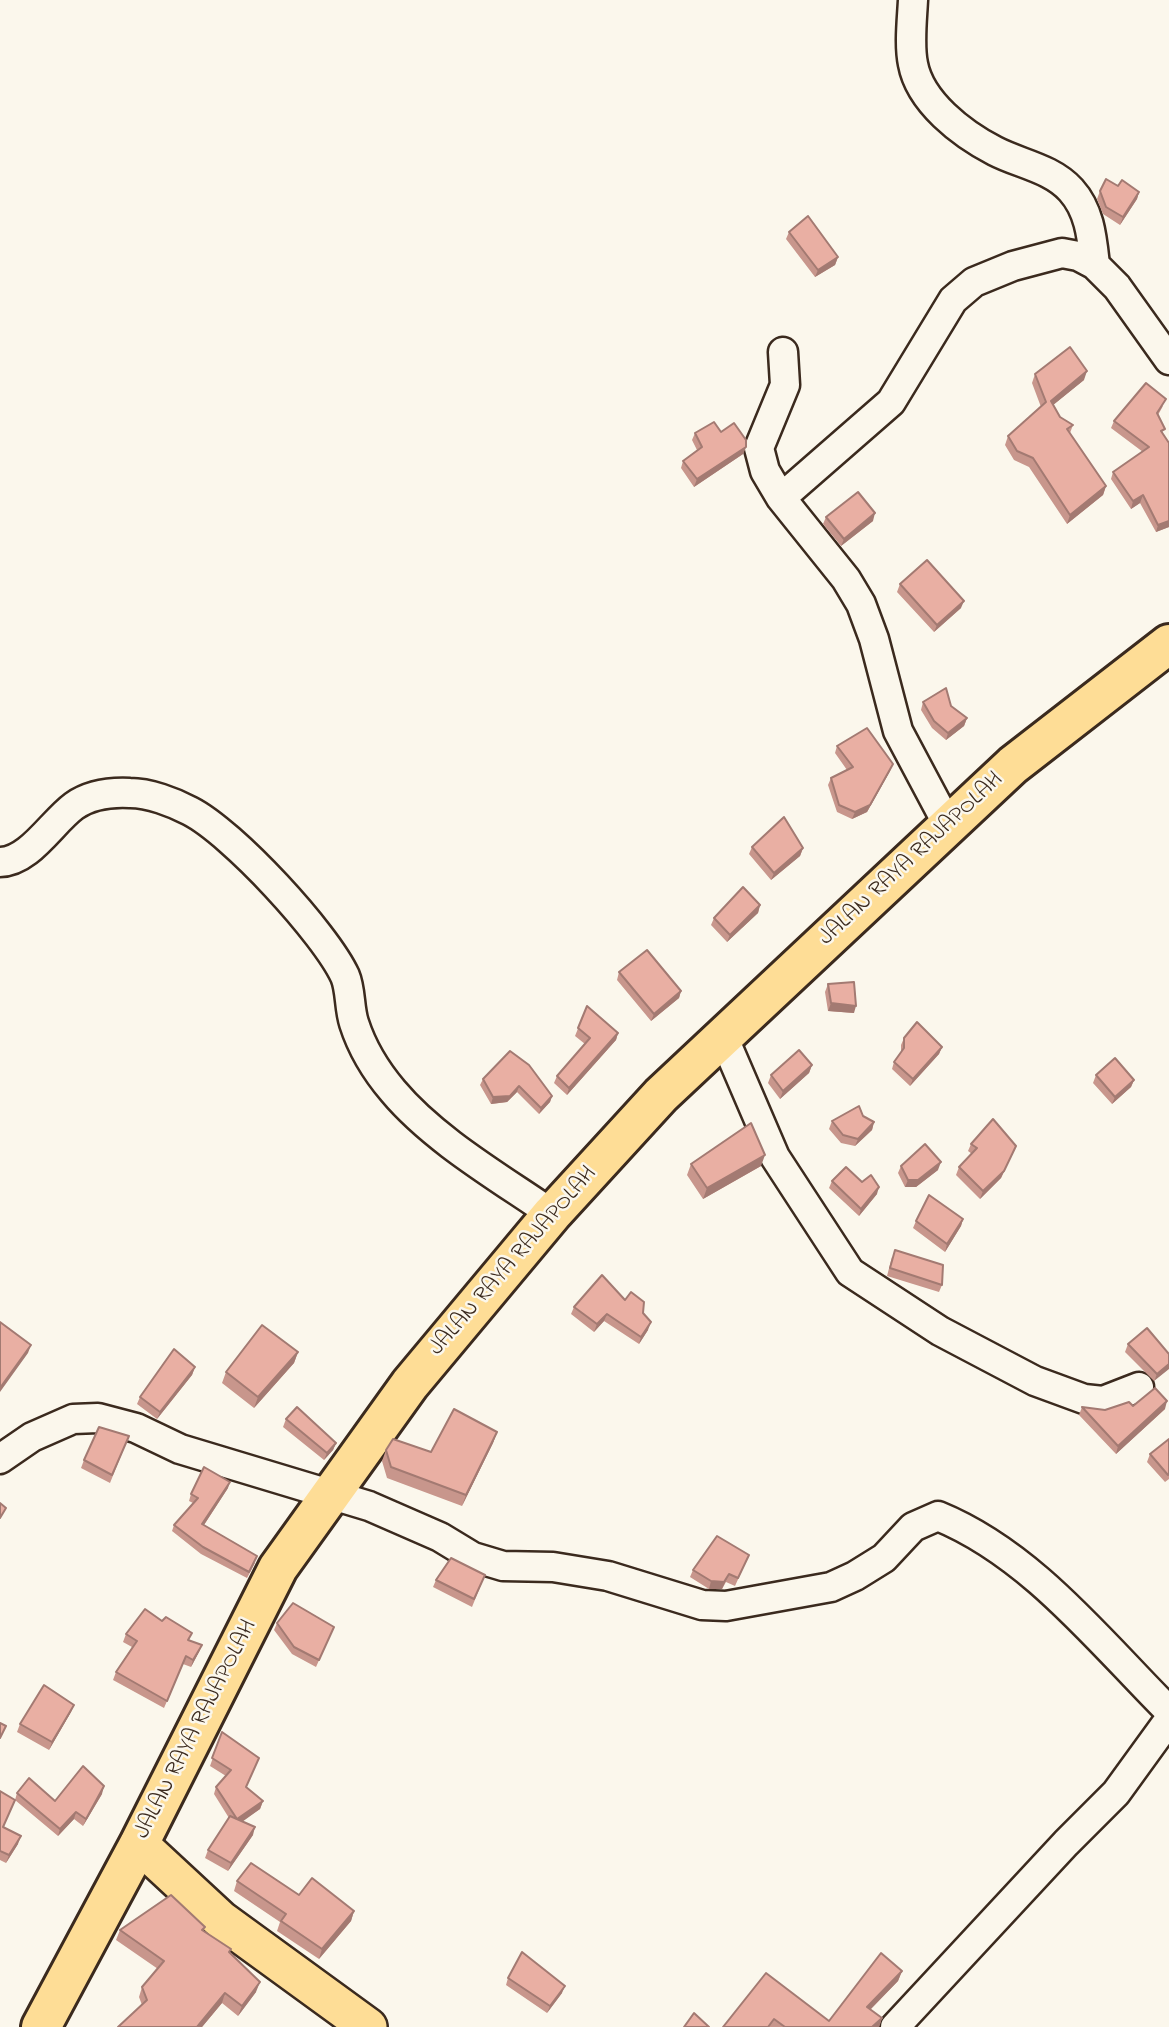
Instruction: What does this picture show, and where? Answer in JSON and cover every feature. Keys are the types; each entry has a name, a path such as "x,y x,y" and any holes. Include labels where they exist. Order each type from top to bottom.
{"highway":[{"name":"JALAN RAYA RAJAPOLAH","path":"41,2027 139,1844 278,1568 410,1384 552,1214 661,1095 1013,765 1169,644"}],"main road":[{"path":"139,1844 221,1920 368,2027"}],"street":[{"path":"913,0 913,64 926,97 962,130 994,150 1051,174 1070,189 1089,222 1095,265"},
{"path":"781,498 891,402 953,300 974,282 1013,265 1062,253 1078,256 1095,265 1116,287 1169,360"},
{"path":"783,352 785,385 759,449 765,471 781,498 846,579 861,604 874,639 898,731 919,766 948,825"},
{"path":"0,862 10,862 22,854 75,805 101,793 133,793 192,812 229,840 314,928 332,952 346,979 353,1021 365,1051 394,1092 426,1122 552,1214"},
{"path":"723,1036 775,1157 849,1272 940,1331 1035,1381 1084,1399 1103,1401 1139,1387"},
{"path":"0,1459 32,1437 73,1419 98,1418 136,1428 180,1449 331,1493 401,1518 473,1557 503,1566 553,1567 608,1576 679,1601 726,1606 831,1587 884,1558 913,1527 938,1516 964,1527 1047,1588 1169,1711"},
{"path":"895,2027 1116,1793 1169,1720"}],"building":[{"path":"1106,179 1118,186 1122,180 1139,192 1123,217 1106,207 1100,191"},
{"path":"808,216 838,257 818,270 789,232"},
{"path":"1070,347 1087,371 1051,401 1060,417 1073,425 1067,429 1106,486 1070,515 1033,458 1017,451 1008,436 1046,402 1035,374"},
{"path":"1146,383 1166,399 1157,413 1165,429 1161,431 1169,443 1169,521 1158,525 1143,495 1133,501 1113,472 1149,447 1114,421"},
{"path":"714,422 721,432 734,423 746,440 746,447 697,479 683,461 702,447 695,433"},
{"path":"858,492 875,513 844,539 826,517"},
{"path":"927,560 964,601 937,625 900,584"},
{"path":"946,688 951,706 967,718 948,733 934,721 923,702"},
{"path":"867,728 893,764 870,805 855,812 839,805 831,778 853,767 837,746"},
{"path":"784,817 803,848 774,873 752,847"},
{"path":"743,887 760,905 730,935 714,918"},
{"path":"647,950 681,991 654,1014 619,972"},
{"path":"854,982 856,1006 831,1003 828,984"},
{"path":"587,1006 618,1033 569,1088 557,1076 590,1038 578,1028"},
{"path":"917,1022 942,1047 913,1079 894,1062 904,1048 904,1038"},
{"path":"799,1050 812,1065 783,1091 771,1075"},
{"path":"510,1051 529,1065 552,1096 541,1108 519,1086 510,1096 493,1097 483,1079"},
{"path":"1115,1058 1134,1080 1115,1097 1096,1075"},
{"path":"859,1106 863,1116 874,1122 858,1139 843,1135 832,1121"},
{"path":"993,1119 1016,1146 1004,1171 983,1191 959,1167 977,1148 971,1144"},
{"path":"751,1123 765,1155 707,1188 691,1164"},
{"path":"925,1144 941,1162 918,1180 908,1180 901,1166"},
{"path":"846,1167 862,1182 871,1175 879,1187 861,1209 832,1181"},
{"path":"929,1195 963,1219 947,1244 916,1221"},
{"path":"895,1250 943,1265 942,1285 890,1268"},
{"path":"602,1275 625,1300 631,1292 644,1302 643,1313 651,1322 641,1337 607,1314 597,1324 574,1307"},
{"path":"0,1322 31,1345 0,1388"},
{"path":"262,1325 298,1352 258,1397 226,1372"},
{"path":"1147,1328 1169,1354 1169,1364 1157,1374 1128,1344"},
{"path":"174,1349 195,1367 160,1412 140,1397"},
{"path":"1155,1388 1167,1401 1118,1446 1082,1407 1105,1410 1129,1402 1133,1406"},
{"path":"297,1407 336,1443 327,1453 286,1419"},
{"path":"454,1409 497,1432 466,1495 391,1467 386,1450 393,1439 431,1452"},
{"path":"99,1427 129,1436 112,1475 84,1460"},
{"path":"1169,1439 1169,1474 1168,1475 1150,1454"},
{"path":"204,1467 230,1482 202,1524 257,1556 249,1572 203,1547 174,1525 198,1498 191,1494"},
{"path":"0,1503 6,1508 0,1518"},
{"path":"717,1536 749,1555 738,1578 729,1574 724,1582 711,1581 693,1570"},
{"path":"451,1558 485,1575 474,1599 436,1580"},
{"path":"293,1603 334,1627 319,1660 294,1647 277,1623"},
{"path":"145,1609 162,1621 166,1617 192,1633 188,1640 202,1645 193,1660 186,1656 167,1701 116,1672 137,1641 126,1634"},
{"path":"44,1685 74,1705 52,1742 20,1724"},
{"path":"0,1723 6,1726 0,1738"},
{"path":"222,1732 259,1758 246,1787 263,1801 237,1819 216,1787 231,1770 212,1758"},
{"path":"83,1766 104,1786 86,1819 76,1812 60,1829 17,1793 29,1778 55,1801"},
{"path":"0,1791 15,1800 3,1827 21,1836 9,1855 0,1851"},
{"path":"230,1816 255,1827 231,1863 208,1850"},
{"path":"251,1863 299,1895 312,1878 354,1911 322,1949 281,1921 286,1914 237,1881"},
{"path":"171,1895 205,1927 202,1930 231,1949 229,1952 260,1982 242,2006 225,1993 197,2027 118,2027 147,2000 142,1987 164,1961 120,1930"},
{"path":"522,1952 565,1986 550,2006 508,1978"},
{"path":"881,1953 902,1971 867,2007 882,2018 872,2027 785,2027 774,2019 768,2027 723,2027 766,1973 829,2021"},
{"path":"694,2013 709,2027 684,2027"}]}
